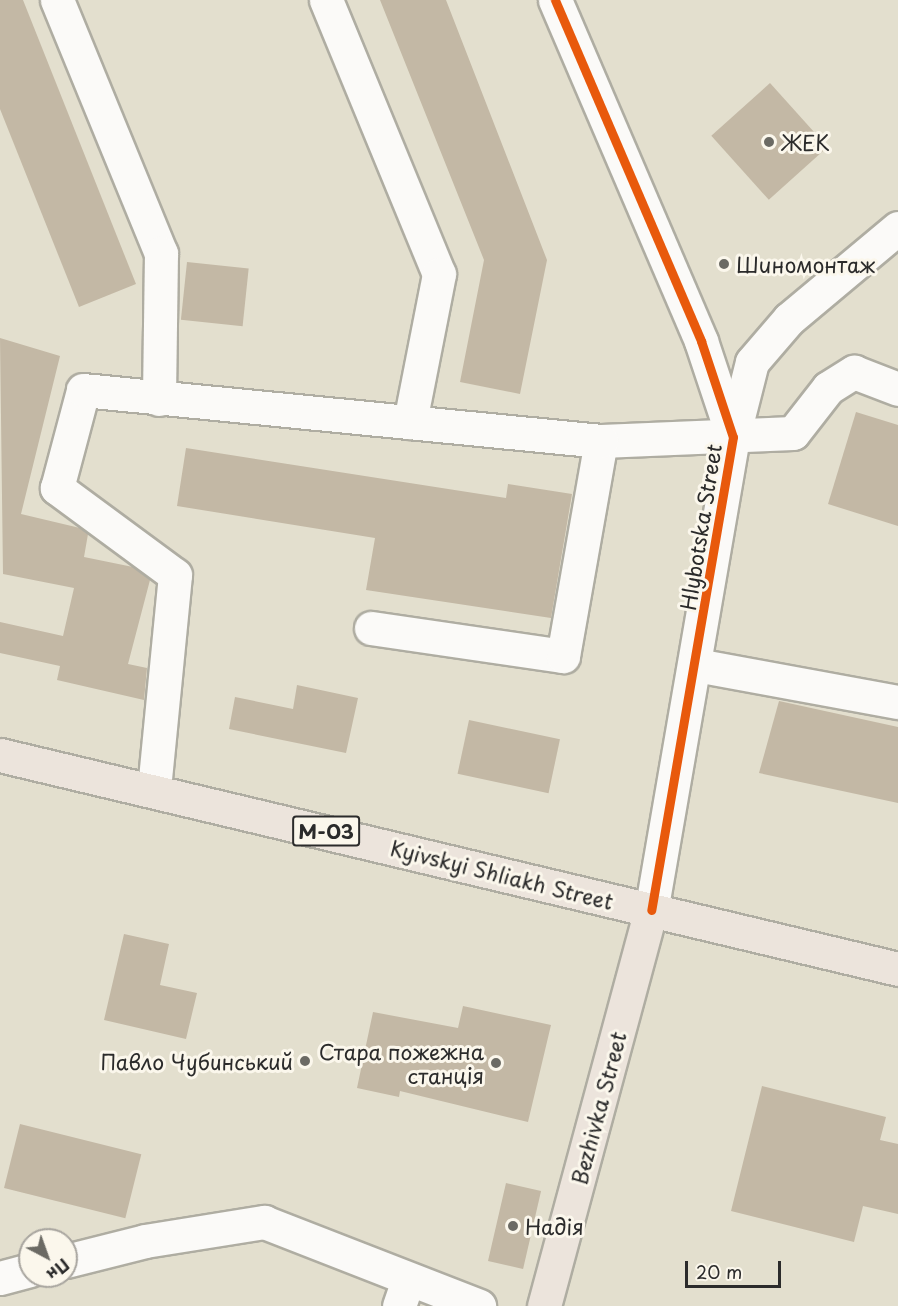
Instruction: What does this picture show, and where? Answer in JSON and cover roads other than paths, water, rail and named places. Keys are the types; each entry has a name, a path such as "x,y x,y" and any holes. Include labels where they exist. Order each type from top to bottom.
{"main road":[{"name":"Kyivskyi Shliakh Street","path":"0,755 154,789 898,969"},
{"name":"Bezhivka Street","path":"544,1306 651,910"}],"street":[{"path":"57,0 161,253 159,399"},
{"path":"326,0 439,274 410,422"},
{"name":"Hlybotska Street","path":"555,0 701,341 733,437 696,665 651,910"},
{"path":"733,437 752,362 795,313 898,228"},
{"path":"154,789 175,575 57,488 83,390 601,441 793,433 828,388 854,372 898,389"},
{"path":"371,628 563,656 601,441"},
{"path":"696,665 898,702"},
{"path":"78,1258 145,1241 264,1222 403,1293 480,1306"},
{"path":"0,1278 18,1273"}],"place":[{"name":"ЖЕК","path":"769,142"},
{"name":"Шиномонтаж","path":"724,264"},
{"name":"Павло Чубинський","path":"305,1061"},
{"name":"Стара пожежна станція","path":"496,1063"},
{"name":"Надія","path":"513,1226"}]}
